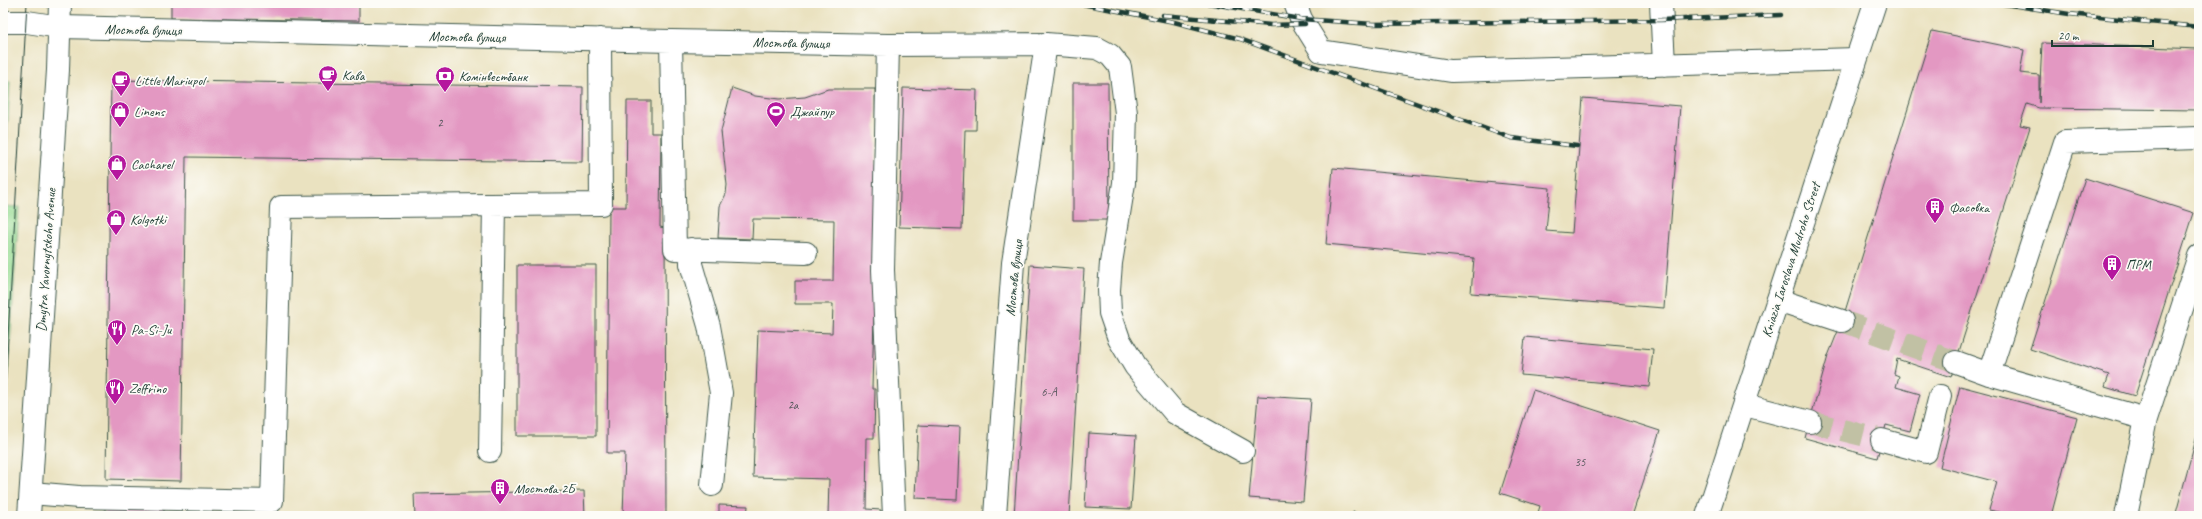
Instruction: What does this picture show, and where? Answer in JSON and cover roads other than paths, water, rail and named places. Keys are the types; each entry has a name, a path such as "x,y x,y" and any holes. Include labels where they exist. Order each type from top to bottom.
{"main road":[{"name":"Dmytra Yavornytskoho Avenue","path":"29,516 60,27 60,3"},
{"path":"1295,3 1301,19 1321,51 1451,71 1856,59"},
{"path":"1661,3 1664,65"},
{"name":"Kniazia Iaroslava Mudroho Street","path":"1706,516 1744,405 1875,3"},
{"name":"Мостова вулиця","path":"3,22 27,22 60,27 671,41 888,45 1046,44 1014,263 995,516"},
{"path":"30,494 79,497 272,501 281,207 601,204 600,39"},
{"path":"671,41 674,249 806,253"},
{"path":"1046,44 1097,48 1110,55 1120,67 1126,113 1124,183 1111,263 1109,290 1110,313 1119,339 1135,366 1175,413 1243,451"},
{"path":"888,45 883,270 894,516"},
{"path":"1989,374 2065,142 2199,138"},
{"path":"490,451 494,205"},
{"path":"691,250 691,264 709,326 721,393 712,485"},
{"path":"2126,516 2146,419 2199,256"},
{"path":"1778,300 1842,321"},
{"path":"1956,362 1989,374 2146,419"},
{"path":"1882,440 1926,452 1940,396"},
{"path":"1744,405 1810,422"}],"tunnel":[{"path":"1842,321 1956,362"},
{"path":"1810,422 1882,440"}],"tram line":[{"path":"3,425 27,3"}],"railway":[{"path":"1077,3 1174,22 1240,39 1511,138 1577,146"},
{"path":"1207,3 1301,19 1373,24 1661,20 1781,15"},
{"path":"1998,3 2069,14 2199,27"},
{"path":"1163,15 1271,25 1305,24"}],"place":[{"name":"Кава","path":"328,92"},
{"name":"Комінвестбанк","path":"445,93"},
{"name":"Little Mariupol","path":"121,97"},
{"name":"Linens","path":"120,128"},
{"name":"Джайпур","path":"776,128"},
{"name":"Cacharel","path":"117,181"},
{"name":"Фасовка","path":"1935,224"},
{"name":"Kolgotki","path":"116,236"},
{"name":"ПРМ","path":"2112,281"},
{"name":"Pa-Si-Ju","path":"117,346"},
{"name":"Zeffrino","path":"115,405"},
{"name":"Мостова 2Б","path":"500,505"}]}
